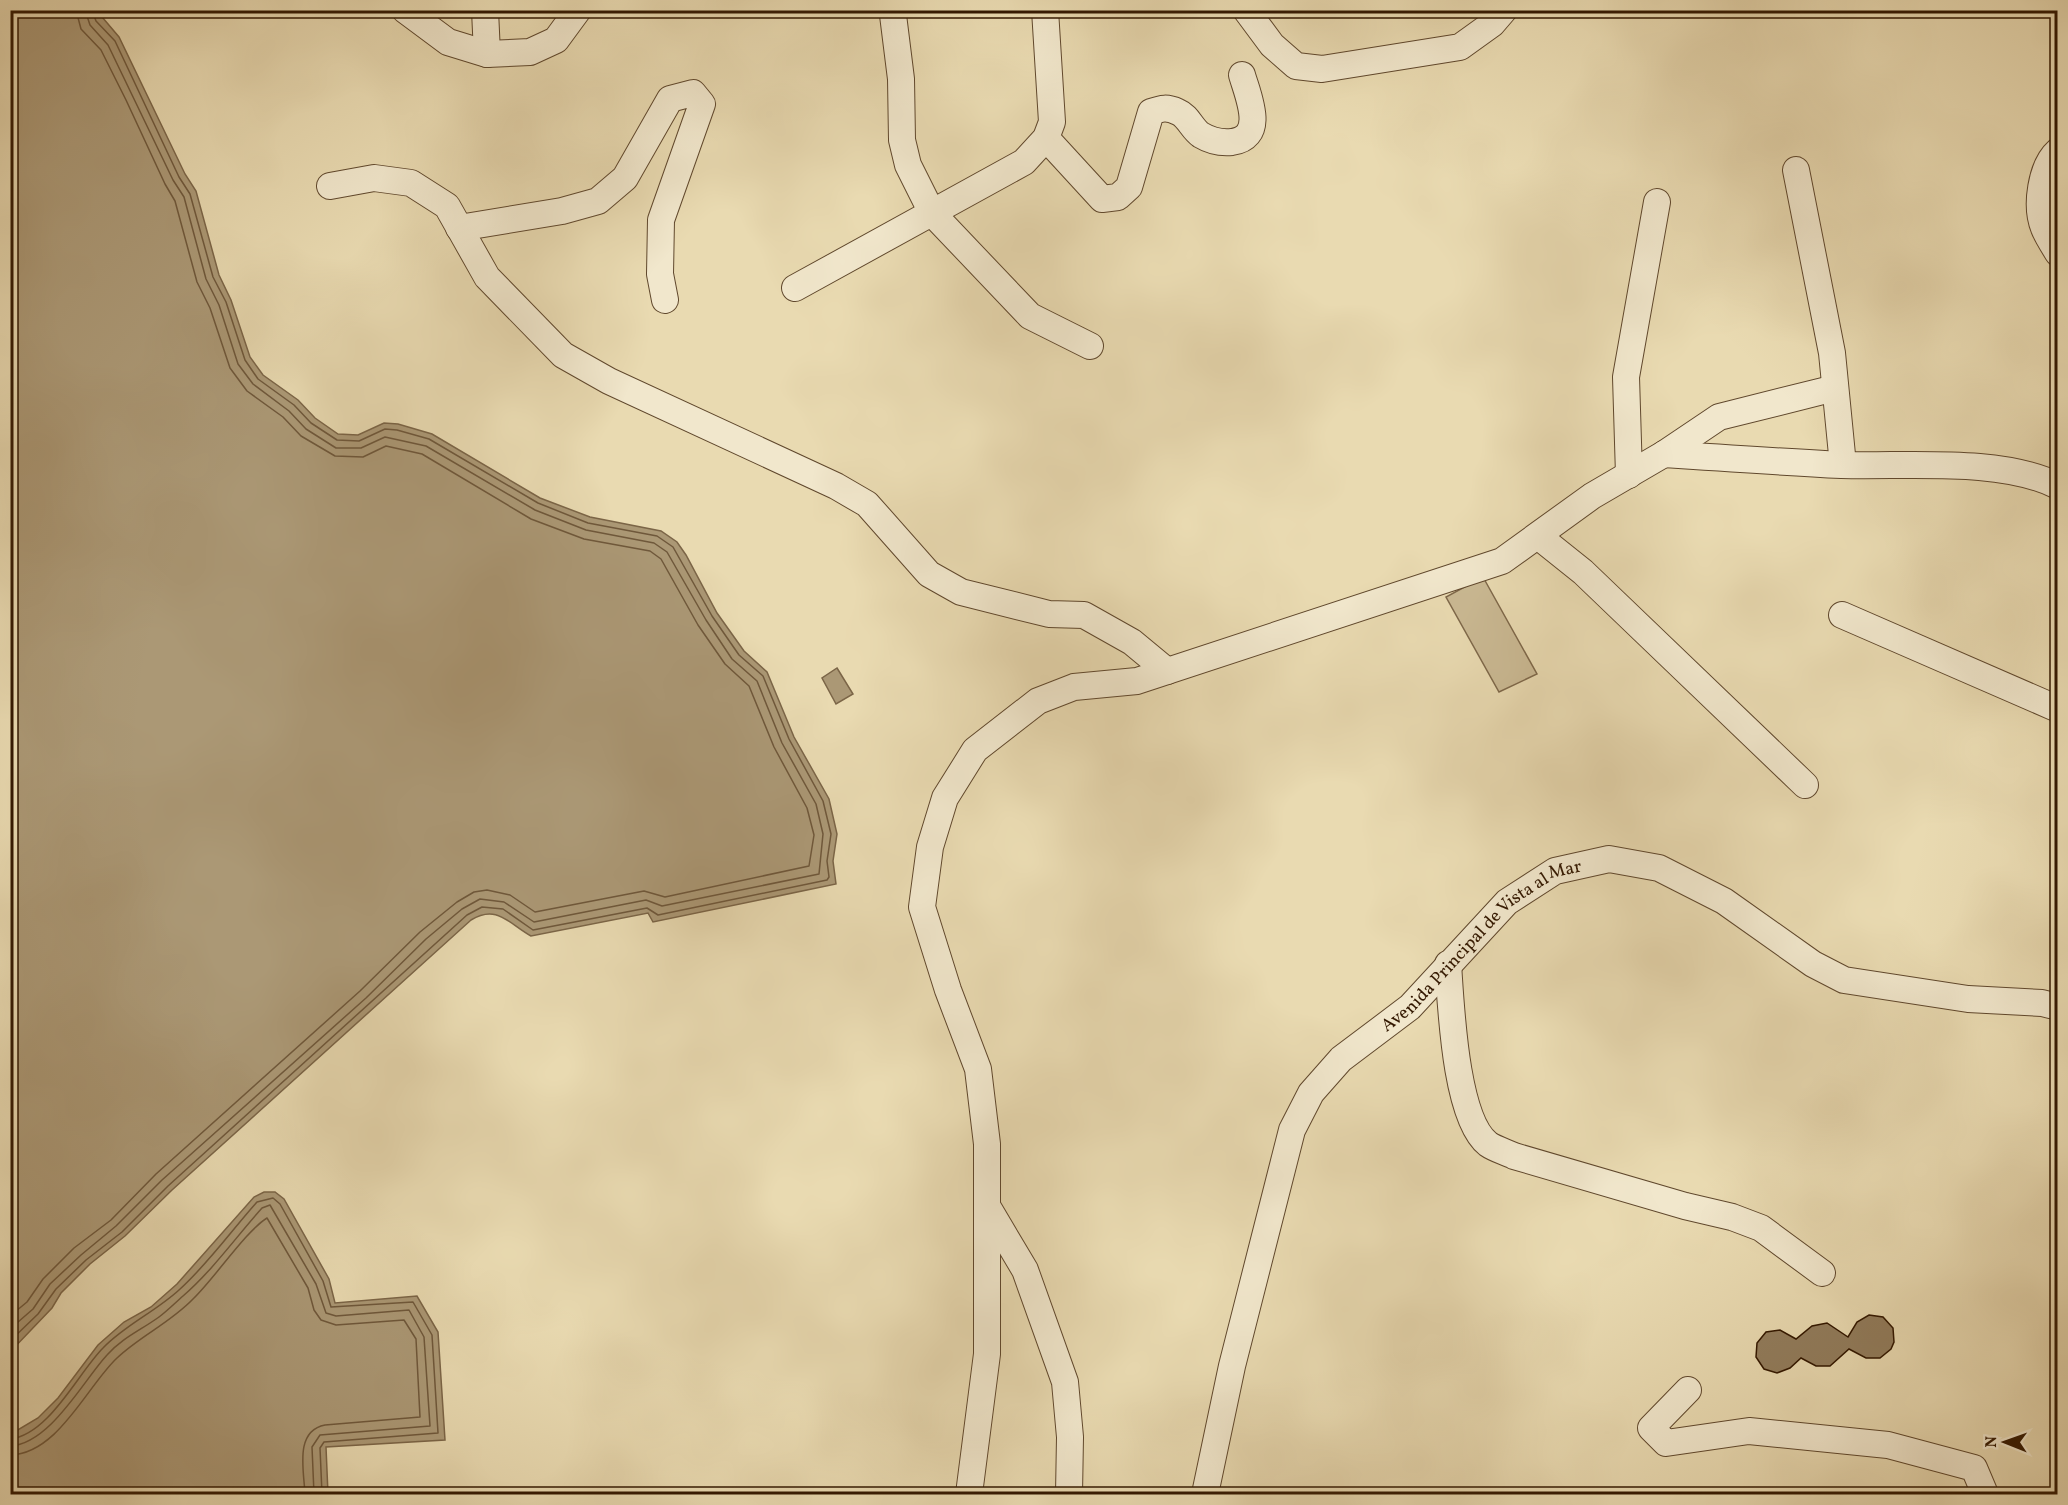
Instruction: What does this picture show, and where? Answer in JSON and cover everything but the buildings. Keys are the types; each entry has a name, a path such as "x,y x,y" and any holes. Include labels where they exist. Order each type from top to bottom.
{"street":[{"path":"405,10 448,42 487,54 530,52 556,40 578,10"},
{"path":"484,10 487,54"},
{"path":"795,288 1024,162 1046,138 1052,122 1045,10"},
{"path":"1246,10 1272,45 1296,66 1322,69 1460,47 1492,24 1504,10"},
{"path":"893,15 901,79 902,140 908,165 932,213 1030,316 1090,346"},
{"path":"1046,138 1102,199 1118,196 1129,187 1151,112 1165,107 1181,113 1200,135 1222,143 1237,141 1248,135 1252,126 1253,114 1242,75"},
{"path":"459,228 562,211 598,201 625,178 670,99 693,93 702,104 661,219 660,274 665,300"},
{"path":"2058,151 2049,159 2040,188 2043,225 2058,253"},
{"path":"1796,170 1832,353 1843,465"},
{"path":"330,186 374,178 411,183 447,206 487,277 563,356 609,381 836,486 867,504 929,574 961,592 1050,614 1084,615 1132,642 1167,671"},
{"path":"1629,475 1626,377 1657,202"},
{"path":"969,1494 987,1354 987,1144 978,1069 948,990 922,907 930,847 945,798 975,750 1038,701 1074,687 1137,681 1502,561 1592,496 1664,454 1719,417 1835,388"},
{"path":"1664,454 1843,465 1994,469 2040,477 2058,486"},
{"path":"1538,536 1583,572 1805,785"},
{"path":"1842,615 2058,709"},
{"name":"Avenida Principal de Vista al Mar","path":"1205,1494 1232,1366 1292,1130 1311,1093 1341,1059 1410,1007 1507,902 1555,871 1609,859 1659,868 1724,901 1813,964 1844,980 1968,999 2042,1003 2058,1007"},
{"path":"1448,964 1455,1064 1474,1125 1488,1144 1525,1159 1732,1217 1761,1228 1822,1273"},
{"path":"987,1205 1025,1270 1065,1382 1070,1437 1069,1494"},
{"path":"1688,1390 1651,1428 1666,1443 1749,1431 1888,1444 1974,1468 1985,1494"}],"shaded area":[{"path":"1483,577 1537,674 1499,692 1446,597"}],"water":[{"path":"11,10 97,11 119,37 185,174 196,191 219,275 231,300 250,357 263,375 298,400 315,418 338,434 358,435 384,423 398,424 432,434 540,498 590,517 661,531 677,542 717,613 744,651 767,672 794,737 829,799 837,834 833,861 836,884 653,922 648,913 531,936 509,921 495,915 488,914 471,920 172,1190 125,1236 90,1264 61,1293 52,1308 11,1351"},
{"path":"837,668 853,694 836,704 822,678"},
{"path":"264,1192 275,1192 284,1199 329,1279 335,1303 417,1296 438,1332 445,1440 326,1447 328,1494 11,1494 11,1434 38,1418 58,1398 98,1345 124,1322 151,1307 177,1284 254,1197"}]}
